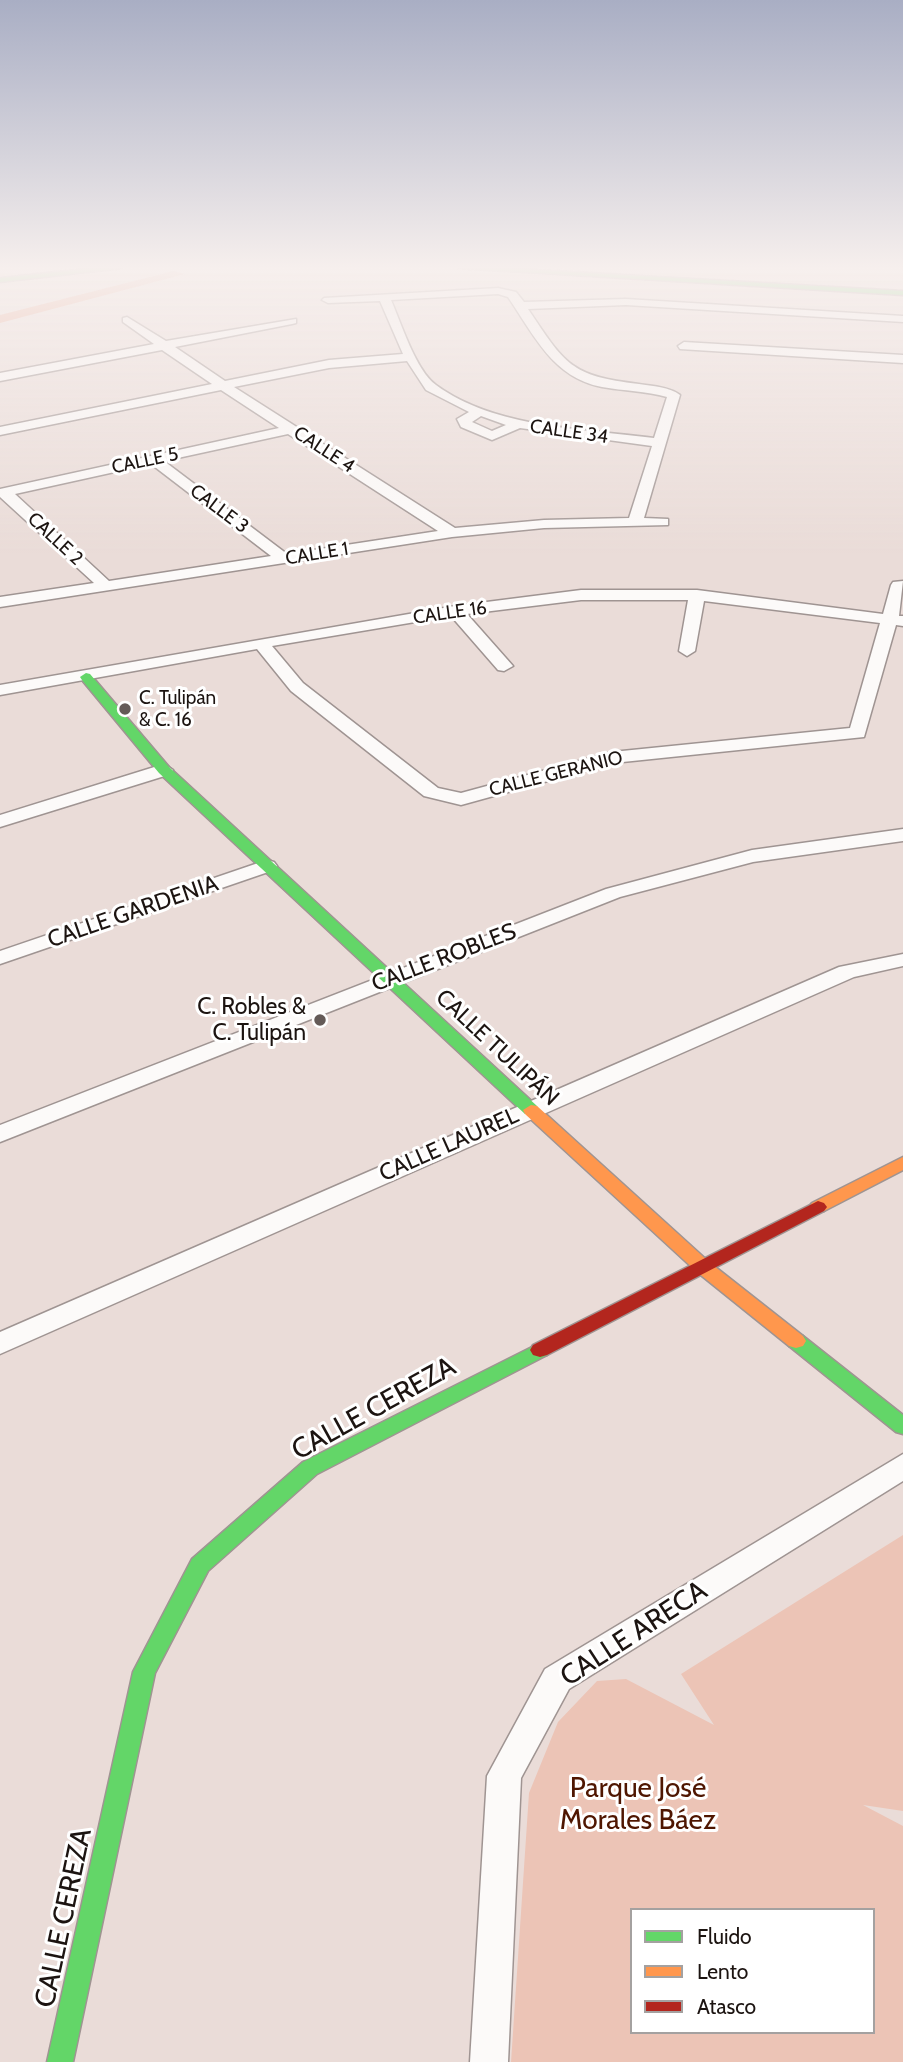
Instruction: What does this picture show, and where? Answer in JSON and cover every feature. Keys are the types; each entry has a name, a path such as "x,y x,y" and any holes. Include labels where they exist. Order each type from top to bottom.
{"main road":[{"name":"CALLE TULIPÁN","path":"86,677 164,770 388,979 703,1267 903,1426"},
{"name":"CALLE CEREZA","path":"60,2062 145,1672 200,1565 310,1468 903,1163"}],"street":[{"path":"0,377 68,364"},
{"name":"CALLE 4","path":"191,364 452,533"},
{"path":"0,431 329,364"},
{"name":"CALLE 34","path":"415,364 430,387 480,412 518,424 661,443"},
{"path":"563,364 568,371 596,382 660,389 674,395 635,522"},
{"path":"480,412 464,419 466,425 492,436 518,424"},
{"name":"CALLE 5","path":"2,493 291,429"},
{"name":"CALLE 3","path":"153,459 285,559"},
{"name":"CALLE 2","path":"2,493 106,586"},
{"name":"CALLE 1","path":"0,602 452,533 544,524 663,522"},
{"path":"896,614 898,585"},
{"name":"CALLE 16","path":"0,690 455,611 581,595 697,595 896,614"},
{"path":"687,651 697,595"},
{"path":"455,611 504,666"},
{"name":"CALLE GERANIO","path":"261,643 297,687 431,792 461,799 612,758 859,733 896,614"},
{"path":"0,821 164,770"},
{"name":"CALLE ROBLES","path":"0,1134 388,979 613,893 752,856 903,835"},
{"name":"CALLE GARDENIA","path":"0,958 267,866"},
{"name":"CALLE LAUREL","path":"0,1344 847,972 903,960"},
{"name":"CALLE ARECA","path":"489,2062 505,1776 557,1679 903,1466"}],"green space":[{"name":"Parque José Morales Báez","path":"903,1535 903,1811 863,1805 903,1826 903,2062 511,2062 529,1793 558,1722 597,1681 626,1679 714,1725 681,1674"}],"traffic: fast":[{"path":"86,677 164,770 531,1110"},
{"path":"796,1341 903,1426"},
{"path":"60,2062 144,1672 200,1565 310,1468 540,1350"}],"traffic: slow":[{"path":"531,1110 703,1267 796,1341"},
{"path":"818,1207 903,1163"}],"traffic: jam":[{"path":"540,1350 818,1207"}],"place":[{"name":"C. Tulipán & C. 16","path":"125,709"},
{"name":"C. Robles & C. Tulipán","path":"320,1020"}]}
